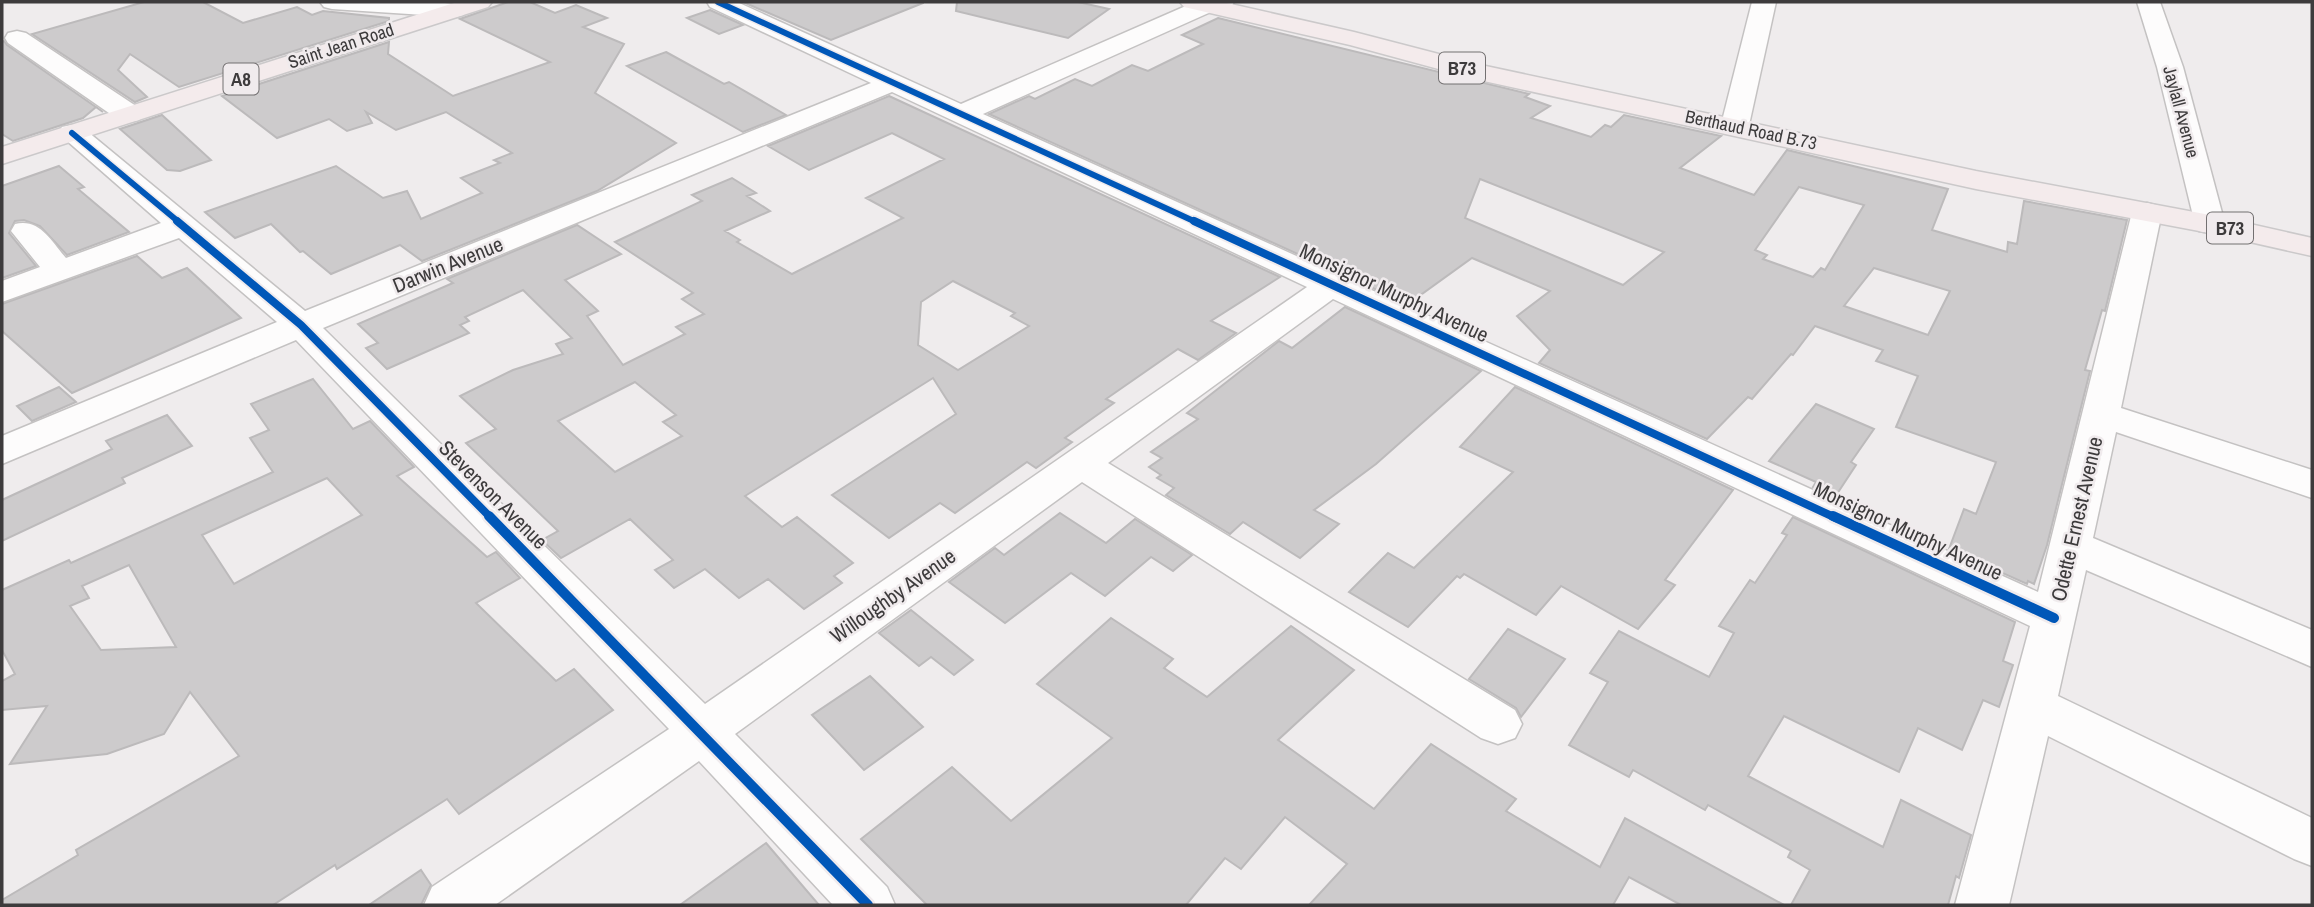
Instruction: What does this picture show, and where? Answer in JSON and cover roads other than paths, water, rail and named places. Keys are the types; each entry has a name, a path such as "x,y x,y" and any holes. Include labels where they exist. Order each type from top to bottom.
{"main road":[{"name":"Saint Jean Road","path":"2,156 480,2"},
{"name":"Berthaud Road B.73","path":"1208,3 1479,72 1735,125 1976,180 2210,224 2312,247"}],"street":[{"path":"332,2 455,10"},
{"name":"Monsignor Murphy Avenue","path":"718,2 2054,618"},
{"path":"1735,125 1764,2"},
{"name":"Jaylall Avenue","path":"2148,2 2170,67 2210,224"},
{"path":"962,113 1208,3"},
{"path":"17,38 130,114"},
{"name":"Darwin Avenue","path":"2,451 301,325 895,82"},
{"name":"Stevenson Avenue","path":"72,133 301,325 702,732 868,905"},
{"name":"Odette Ernest Avenue","path":"1993,900 2033,706 2147,212"},
{"path":"2,292 183,226"},
{"path":"26,232 61,271"},
{"name":"Willoughby Avenue","path":"451,905 702,732 1333,284"},
{"path":"2101,414 2312,482"},
{"path":"1080,463 1498,724"},
{"path":"2071,546 2312,649"},
{"path":"2033,706 2312,842"}]}
